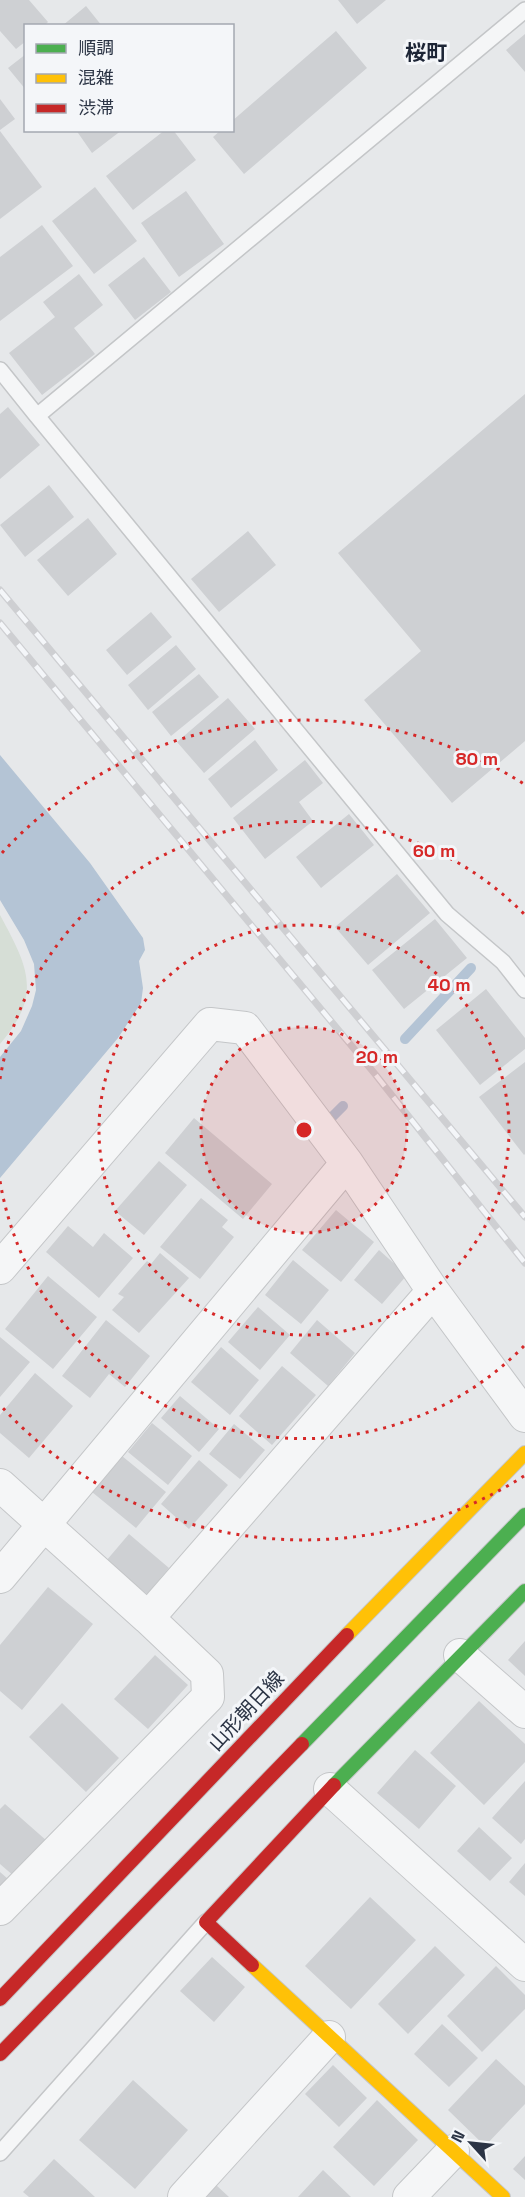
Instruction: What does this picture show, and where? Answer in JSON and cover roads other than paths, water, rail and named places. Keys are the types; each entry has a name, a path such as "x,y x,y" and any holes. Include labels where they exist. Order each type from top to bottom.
{"main road":[{"name":"山形朝日線","path":"0,1999 302,1681 525,1453"},
{"path":"0,2054 525,1515"},
{"path":"503,2197 206,1922 330,1789 525,1591"}],"street":[{"path":"0,1268 210,1024 245,1028 347,1163 433,1291 525,1416"},
{"path":"0,1577 347,1163"},
{"path":"148,1618 433,1291"},
{"path":"0,1485 207,1674 208,1697 0,1909"},
{"path":"460,1655 525,1712"},
{"path":"330,1789 525,1965"},
{"path":"184,2197 329,2037"},
{"path":"409,2197 453,2151"}],"lane":[{"path":"37,416 525,10"},
{"path":"0,370 447,914 503,962 525,990"},
{"path":"0,2153 206,1922"}],"water":[{"path":"0,755 90,863 143,938 145,950 139,961 143,988 141,1003 118,1038 0,1178 0,1057 21,1031 36,990 34,964 24,940 0,900"}],"waterway":[{"path":"405,1039 471,968"},
{"path":"332,1117 343,1106"}],"railway":[{"path":"0,590 525,1217"},
{"path":"0,623 375,1074 525,1263"}],"district":[{"name":"桜町","path":"426,52"}]}
